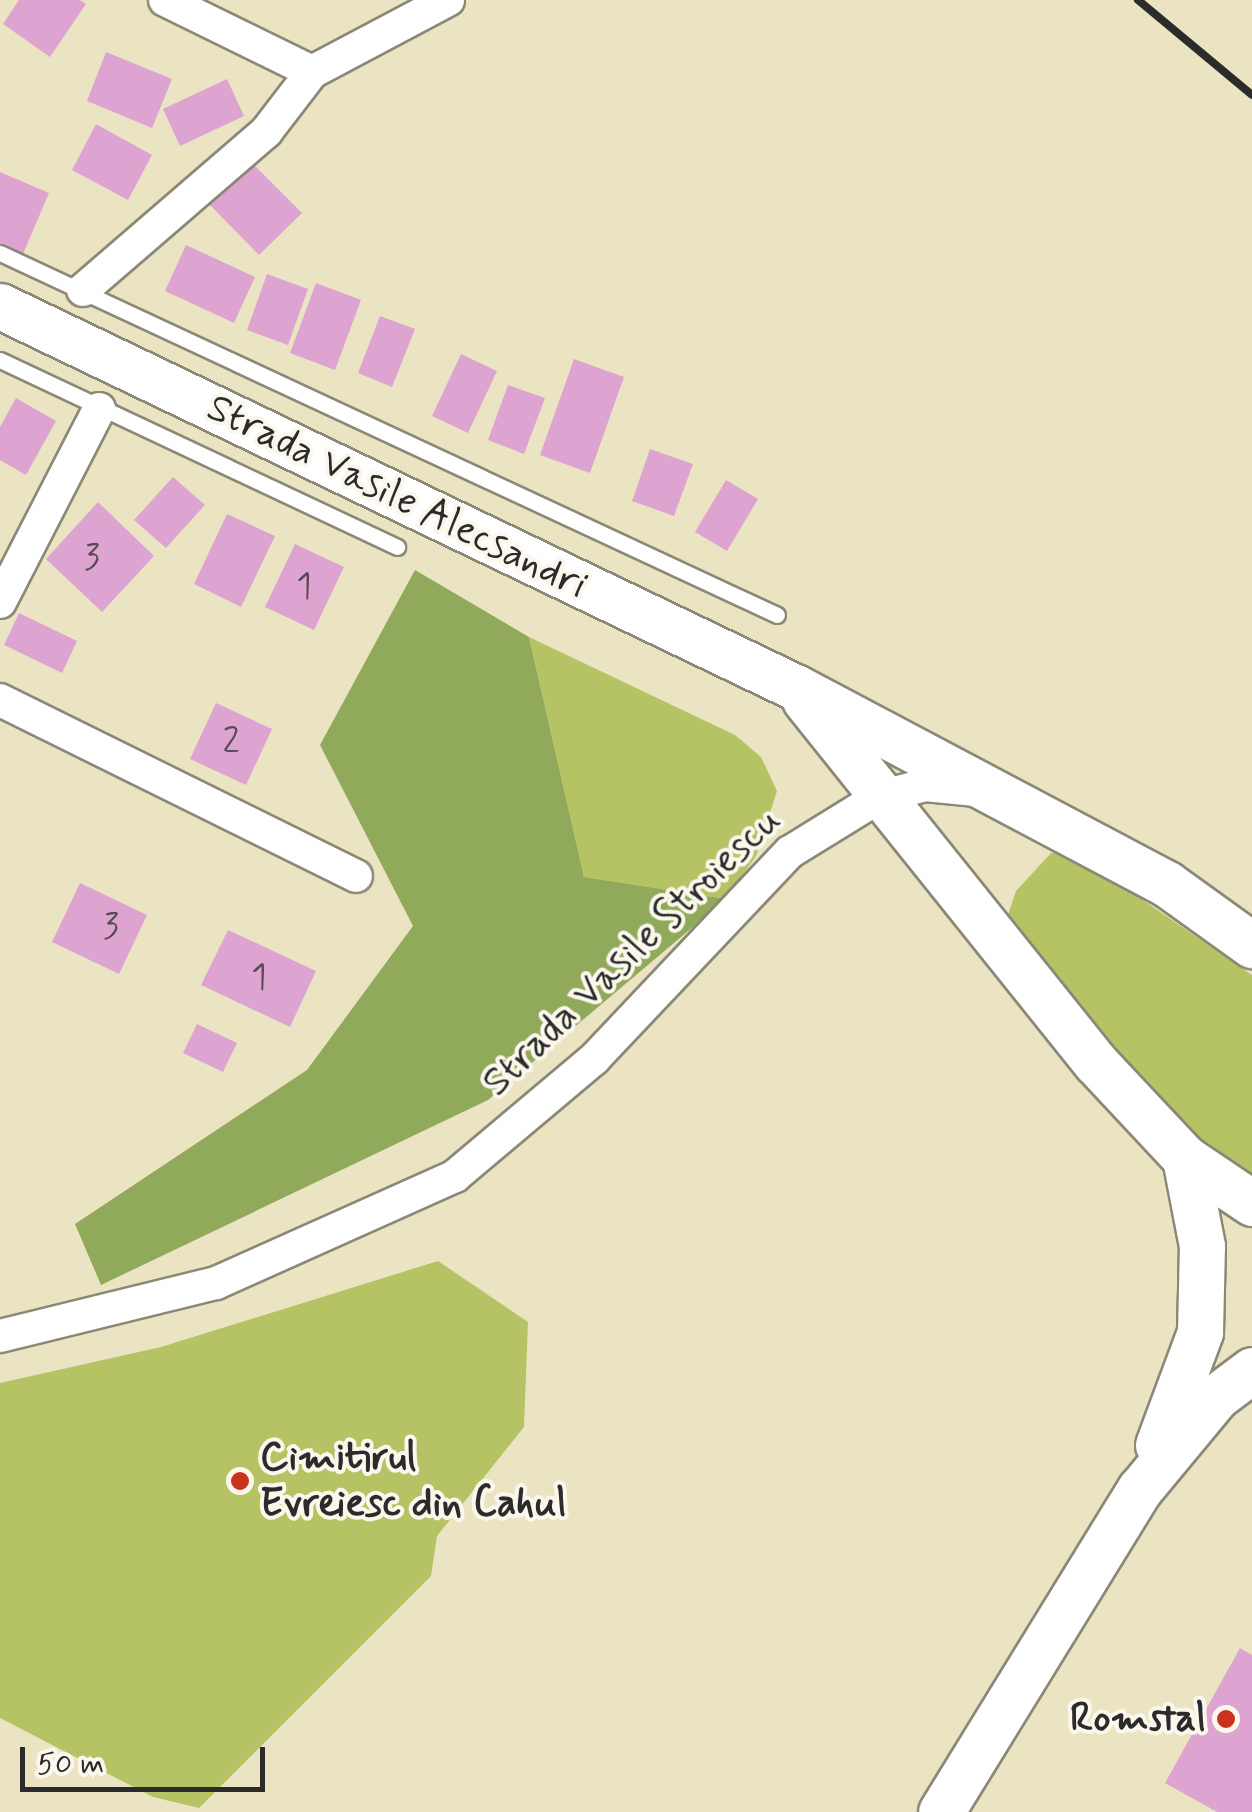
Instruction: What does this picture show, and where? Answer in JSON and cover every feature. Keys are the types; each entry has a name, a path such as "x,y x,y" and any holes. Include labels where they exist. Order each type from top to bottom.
{"main road":[{"name":"Strada Vasile Alecsandri","path":"0,306 795,687 1166,884 1252,945"},
{"path":"795,687 879,797 1185,1158 1252,1204"},
{"path":"1140,1489 1200,1332 1202,1246 1185,1158"},
{"path":"941,1812 1140,1489 1216,1397 1252,1370"}],"street":[{"path":"165,0 312,72"},
{"path":"84,290 266,132 312,72 448,0"},
{"path":"0,602 98,409"},
{"path":"0,700 356,876"},
{"name":"Strada Vasile Stroiescu","path":"0,1336 216,1283 454,1176 594,1059 790,852 879,797 925,784 992,792"}],"lane":[{"path":"0,253 777,615"},
{"path":"0,360 397,547"}],"green space":[{"path":"415,570 529,637 584,877 726,899 488,1100 101,1285 75,1224 307,1070 413,926 320,745"},
{"path":"529,637 735,735 761,757 777,791 756,856 726,899 584,877"},
{"path":"1051,853 1076,854 1252,975 1252,1175 1238,1179 1119,1063 1015,932 1008,915 1016,891"},
{"name":"Cimitirul Evreiesc din Cahul","path":"438,1261 528,1322 524,1427 437,1536 431,1576 199,1808 153,1797 0,1718 0,1383 161,1347"}],"building":[{"path":"19,0 80,0 86,4 50,57 3,24"},
{"path":"106,52 172,79 152,128 87,101"},
{"path":"227,79 244,116 180,146 163,109"},
{"path":"96,124 152,155 128,200 72,170"},
{"path":"251,162 302,213 259,255 209,204"},
{"path":"0,172 49,193 23,254 0,244"},
{"path":"186,245 255,277 234,323 165,291"},
{"path":"267,274 308,289 288,345 247,330"},
{"path":"316,283 361,300 335,370 290,353"},
{"path":"380,316 415,329 392,387 358,373"},
{"path":"461,354 497,371 468,433 432,416"},
{"path":"574,359 624,377 590,473 540,455"},
{"path":"508,385 545,398 524,454 488,440"},
{"path":"16,398 56,421 26,475 0,460 0,427"},
{"path":"650,449 693,464 674,516 632,501"},
{"path":"173,477 205,505 166,548 134,520"},
{"path":"726,480 758,499 727,551 695,532"},
{"path":"98,502 154,556 102,612 46,559"},
{"path":"227,514 275,536 241,607 194,584"},
{"path":"295,544 344,567 314,630 265,607"},
{"path":"19,613 77,641 62,673 4,645"},
{"path":"216,703 272,729 246,785 190,759"},
{"path":"80,883 147,915 119,974 52,942"},
{"path":"228,930 316,971 290,1027 201,985"},
{"path":"197,1024 237,1043 223,1072 183,1053"},
{"name":"Romstal","path":"1240,1648 1252,1655 1252,1812 1217,1812 1165,1783"}],"railway":[{"path":"1138,0 1252,95"}],"place":[{"name":"Cimitirul Evreiesc din Cahul","path":"240,1481"},
{"name":"Romstal","path":"1226,1719"}]}
